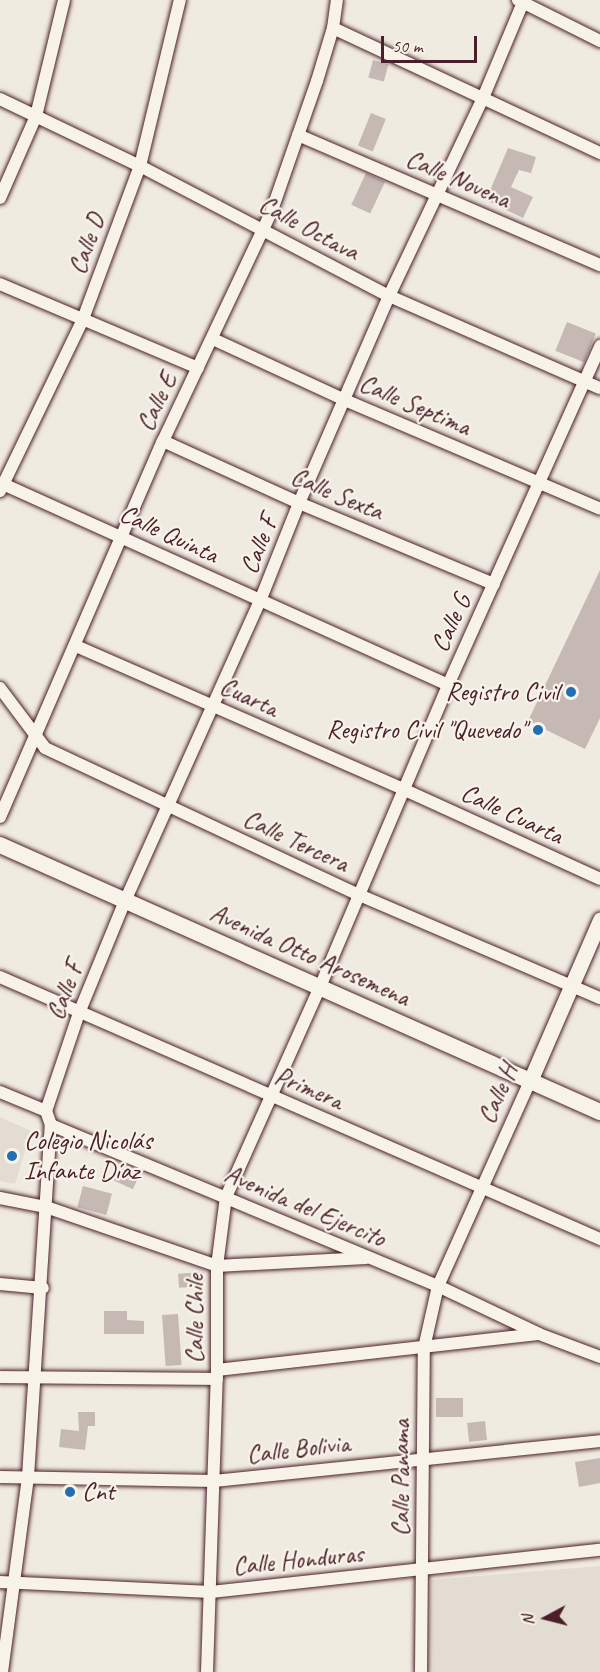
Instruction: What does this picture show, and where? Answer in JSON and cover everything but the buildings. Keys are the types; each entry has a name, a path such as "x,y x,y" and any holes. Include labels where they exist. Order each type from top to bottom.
{"main road":[{"name":"Avenida Otto Arosemena","path":"0,845 600,1112"}],"street":[{"path":"0,198 36,116 64,0"},
{"name":"Calle D","path":"2,487 83,319 140,166 180,0"},
{"name":"Calle E","path":"0,817 163,441 264,229 333,28 337,0"},
{"path":"522,1 600,41"},
{"name":"Calle F","path":"46,1111 79,1012 125,901 260,602 299,503 389,296 483,98 522,1"},
{"path":"333,28 600,153"},
{"name":"Calle Octava","path":"0,99 140,166 389,296 600,388"},
{"name":"Calle Novena","path":"298,135 600,265"},
{"path":"0,284 198,368"},
{"name":"Calle Septima","path":"213,339 345,400 600,509"},
{"name":"Calle G","path":"320,987 357,894 600,346"},
{"name":"Calle Sexta","path":"163,441 299,503 494,584"},
{"name":"Calle Quinta","path":"2,487 122,537 448,686"},
{"name":"Cuarta","path":"76,646 405,790"},
{"name":"Calle Tercera","path":"0,688 45,748 357,894 600,998"},
{"name":"Calle Cuarta","path":"405,790 600,879"},
{"name":"Calle H","path":"438,1286 600,920"},
{"name":"Primera","path":"0,977 600,1239"},
{"name":"Calle Chile","path":"207,1672 217,1375 217,1266 226,1197 320,987"},
{"path":"0,1092 46,1111 51,1125 43,1288 28,1477 2,1672"},
{"name":"Avenida del Ejercito","path":"51,1125 438,1286 539,1334 600,1357"},
{"path":"0,1198 46,1207 217,1266 370,1258"},
{"path":"0,1284 43,1288"},
{"name":"Calle Panama","path":"421,1672 424,1570 424,1348 438,1286"},
{"path":"0,1377 217,1375 539,1334"},
{"name":"Calle Bolivia","path":"0,1477 213,1481 424,1457 600,1441"},
{"name":"Calle Honduras","path":"0,1582 211,1592 600,1550"}],"shaded area":[{"name":"Colegio Nicolás Infante Díaz","path":"0,1117 31,1131 15,1184 0,1181"},
{"path":"600,1566 600,1672 428,1672 431,1580"}],"place":[{"name":"Registro Civil","path":"571,692"},
{"name":"Registro Civil \"Quevedo\"","path":"538,730"},
{"name":"Colegio Nicolás Infante Díaz","path":"12,1156"},
{"name":"Cnt","path":"70,1492"}]}
